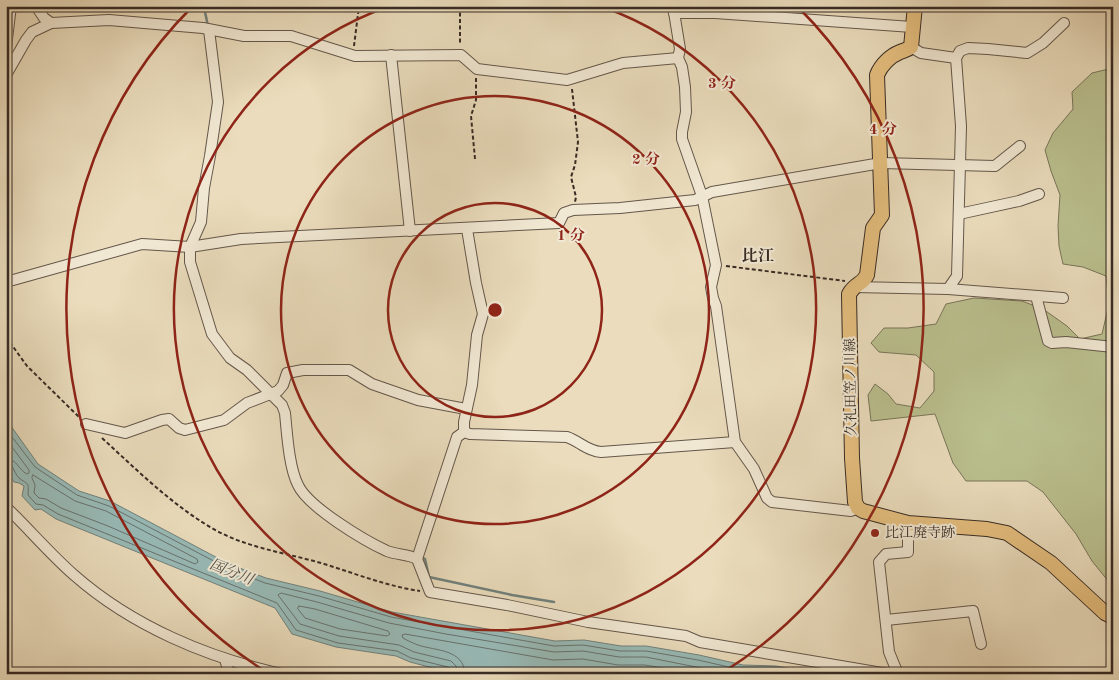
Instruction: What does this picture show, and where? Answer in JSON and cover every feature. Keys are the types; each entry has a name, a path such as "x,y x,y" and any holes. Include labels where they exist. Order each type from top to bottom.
{"main road":[{"path":"853,287 864,281 867,275 873,228 882,215 878,75 884,64 894,55 911,47 914,6"},
{"name":"久礼田笠ノ川線","path":"853,287 849,294 852,449 855,502 858,508"},
{"path":"858,508 863,511 908,522 987,530 1007,534 1051,563 1113,617"}],"street":[{"path":"6,48 11,6"},
{"path":"36,6 44,18 52,23"},
{"path":"858,508 850,511 772,502 767,498 754,470 735,442 716,306 713,298 712,286 716,265 702,196 682,139 686,112 685,87 682,68 678,58 680,49 673,10 912,27"},
{"path":"6,75 32,32 52,23 109,20 203,28 244,36 290,36 355,56 460,55 476,68 550,79 571,79 623,63 678,58"},
{"path":"948,289 957,276 960,106 956,58 960,50 968,48 1027,53 1043,43 1064,23"},
{"path":"210,30 218,102 204,188 201,222 190,262 212,334 230,358 273,393 282,405 285,413 294,477 301,491 328,515 388,552 418,557"},
{"path":"911,47 921,53 956,58"},
{"path":"391,55 410,231"},
{"path":"6,282 142,244 195,246 241,240 559,223 564,213 572,210 620,208 695,200 712,192 881,163 995,166 1020,146"},
{"path":"959,214 988,206 1019,201 1039,194"},
{"path":"467,229 476,283 484,314 477,335 472,385 466,409 464,432 457,437 418,557 430,592 588,622 686,636 700,642 888,674"},
{"path":"853,287 948,289 1064,298"},
{"path":"1036,296 1048,341 1052,343 1066,342 1113,347"},
{"path":"86,424 125,433 169,419 179,428 185,430 224,420 246,403 273,393 283,385 287,374 303,370 349,370 372,384 418,400 466,409"},
{"path":"464,432 470,434 566,436 586,448 601,452 735,442"},
{"path":"6,507 74,575 103,597 153,628 226,659 282,674"},
{"path":"898,674 889,652 880,562 886,554 908,552 908,522"},
{"path":"886,620 973,611 981,644"},
{"path":"226,659 228,674"}],"path":[{"path":"355,56 354,43 358,6"},
{"path":"460,6 460,55"},
{"path":"475,160 471,116 476,100 476,68"},
{"path":"571,79 578,142 575,165 571,177 576,197 572,210"},
{"path":"716,265 829,278 847,281 853,287"},
{"path":"6,337 27,366 86,424"},
{"path":"101,437 192,515 235,540 406,589 430,592"}],"green space":[{"path":"1113,68 1113,165 1110,172 1113,174 1113,339 1109,348 1113,350 1113,585 1092,561 1076,534 1043,492 1027,481 966,481 953,463 935,414 871,421 868,395 875,384 888,394 896,404 920,408 934,391 934,372 916,355 879,352 871,343 884,328 908,328 936,324 946,304 974,298 1022,301 1043,309 1067,326 1080,339 1102,334 1109,304 1106,276 1083,267 1063,264 1059,246 1058,226 1060,195 1045,150 1053,133 1073,109 1072,92 1092,73"}],"water":[{"name":"国分川","path":"6,419 38,464 79,491 110,501 229,564 266,578 320,591 392,612 555,641 584,640 621,646 646,646 743,665 776,666 819,674 456,674 410,662 396,656 336,647 292,634 275,608 56,519 41,509 35,510 22,496 24,486 14,482 6,468"}],"waterway":[{"path":"206,6 205,12 208,26"},
{"path":"420,556 425,559 429,577 554,602"}],"place":[{"name":"比江廃寺跡","path":"875,533"}],"district":[{"name":"比江","path":"758,257"}]}
